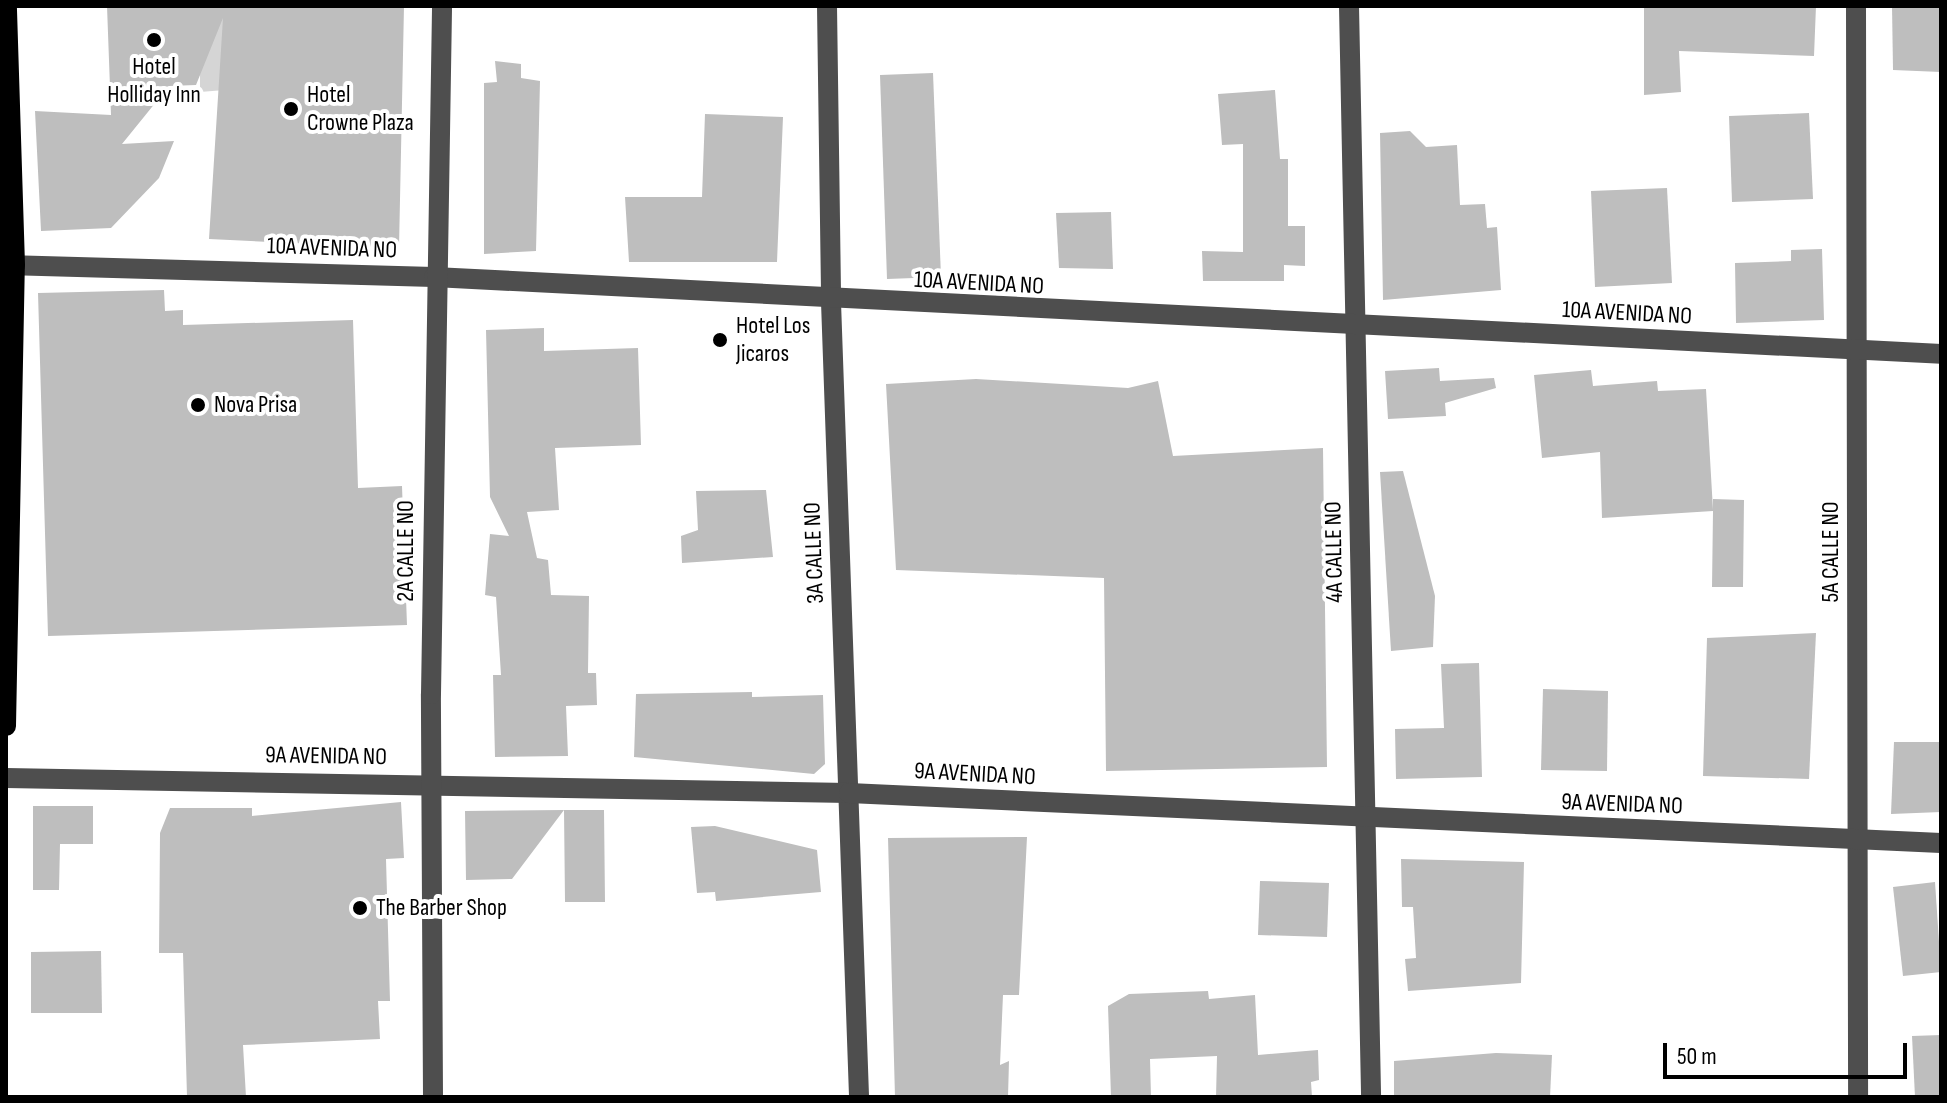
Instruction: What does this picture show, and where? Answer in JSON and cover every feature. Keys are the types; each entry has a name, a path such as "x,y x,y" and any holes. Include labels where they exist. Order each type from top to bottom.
{"main road":[{"path":"6,726 10,265 7,6"}],"street":[{"name":"2A CALLE NO","path":"433,1097 430,784 434,277 442,6"},
{"name":"3A CALLE NO","path":"827,6 831,302 859,1097"},
{"name":"4A CALLE NO","path":"1349,6 1371,1097"},
{"name":"5A CALLE NO","path":"1856,6 1858,1097"},
{"name":"10A AVENIDA NO","path":"10,265 434,277 831,302 1941,354"},
{"name":"9A AVENIDA NO","path":"6,778 849,793 1366,820 1941,843"}],"shaded area":[{"path":"200,6 243,6 237,89 200,92"}],"building":[{"name":"Hotel Crowne Plaza","path":"107,6 404,6 399,248 209,239 223,18 196,85 169,86 122,144 174,141 159,178 111,228 41,231 35,111 111,115"},
{"path":"1644,6 1816,6 1814,56 1679,51 1681,92 1644,95"},
{"path":"1892,6 1941,6 1941,72 1893,70"},
{"path":"495,61 521,64 521,78 540,81 536,251 484,254 484,83 497,82"},
{"path":"933,73 941,277 887,279 880,75"},
{"path":"1275,90 1280,159 1288,159 1288,226 1305,226 1305,266 1284,265 1284,281 1203,281 1202,251 1243,252 1243,144 1222,145 1218,94"},
{"path":"1809,113 1813,199 1732,202 1729,116"},
{"path":"705,114 783,117 777,262 629,262 625,197 702,197"},
{"path":"1410,131 1426,147 1457,145 1460,205 1485,204 1487,228 1497,227 1501,290 1383,300 1380,133"},
{"path":"1667,188 1672,283 1595,287 1591,191"},
{"path":"1111,212 1113,269 1059,268 1056,213"},
{"path":"1822,249 1824,320 1736,323 1735,263 1791,261 1791,250"},
{"name":"Nova Prisa","path":"164,290 165,311 183,310 183,325 353,320 358,488 402,486 407,625 48,636 38,293"},
{"path":"544,328 544,351 638,348 641,445 555,448 559,510 527,512 537,558 548,560 551,595 589,596 588,673 596,673 597,705 566,706 568,756 495,757 493,675 501,675 496,597 485,595 490,534 509,536 490,497 486,330"},
{"path":"1439,368 1440,381 1494,378 1496,388 1445,403 1446,416 1388,419 1385,371"},
{"path":"1591,370 1593,386 1657,381 1658,391 1706,389 1713,510 1713,499 1744,500 1743,587 1712,587 1713,511 1602,518 1600,452 1542,458 1534,375"},
{"path":"976,379 1128,388 1158,381 1173,456 1323,448 1327,767 1106,771 1104,578 896,570 886,384"},
{"path":"1403,471 1435,596 1433,647 1391,651 1380,472"},
{"path":"766,490 773,557 682,563 681,536 698,530 696,491"},
{"path":"1816,633 1809,779 1703,776 1707,638"},
{"path":"1479,663 1482,777 1396,779 1395,729 1444,728 1441,664"},
{"path":"1543,689 1608,691 1607,771 1541,770"},
{"path":"752,692 752,697 823,695 825,764 814,774 634,757 636,694"},
{"path":"1894,742 1941,742 1941,812 1891,814"},
{"path":"401,802 404,858 386,859 390,1001 378,1001 380,1039 243,1045 246,1097 187,1097 183,953 159,953 160,833 170,808 252,808 252,816"},
{"path":"33,806 93,806 93,844 60,844 59,890 33,890"},
{"path":"564,810 604,810 605,902 565,902"},
{"path":"564,810 512,879 466,880 465,811"},
{"path":"715,826 817,850 821,892 716,901 715,892 697,893 691,827"},
{"path":"1027,837 1019,995 1003,995 1000,1065 1009,1061 1008,1097 895,1097 888,838"},
{"path":"1401,859 1524,862 1521,983 1408,991 1405,959 1416,958 1413,907 1402,907"},
{"path":"1260,881 1329,883 1327,937 1258,935"},
{"path":"1935,882 1941,972 1903,976 1893,887"},
{"path":"101,951 102,1013 31,1013 31,952"},
{"path":"1208,991 1209,999 1255,995 1258,1055 1318,1050 1319,1080 1311,1082 1312,1097 1216,1097 1217,1056 1150,1059 1151,1097 1111,1097 1108,1006 1129,994"},
{"path":"1941,1035 1941,1097 1915,1097 1912,1036"},
{"path":"1496,1053 1552,1055 1550,1097 1394,1097 1394,1061"}],"place":[{"name":"Hotel Holliday Inn","path":"154,40"},
{"name":"Hotel Crowne Plaza","path":"291,109"},
{"name":"Hotel Los Jicaros","path":"720,340"},
{"name":"Nova Prisa","path":"198,405"},
{"name":"The Barber Shop","path":"360,908"}]}
